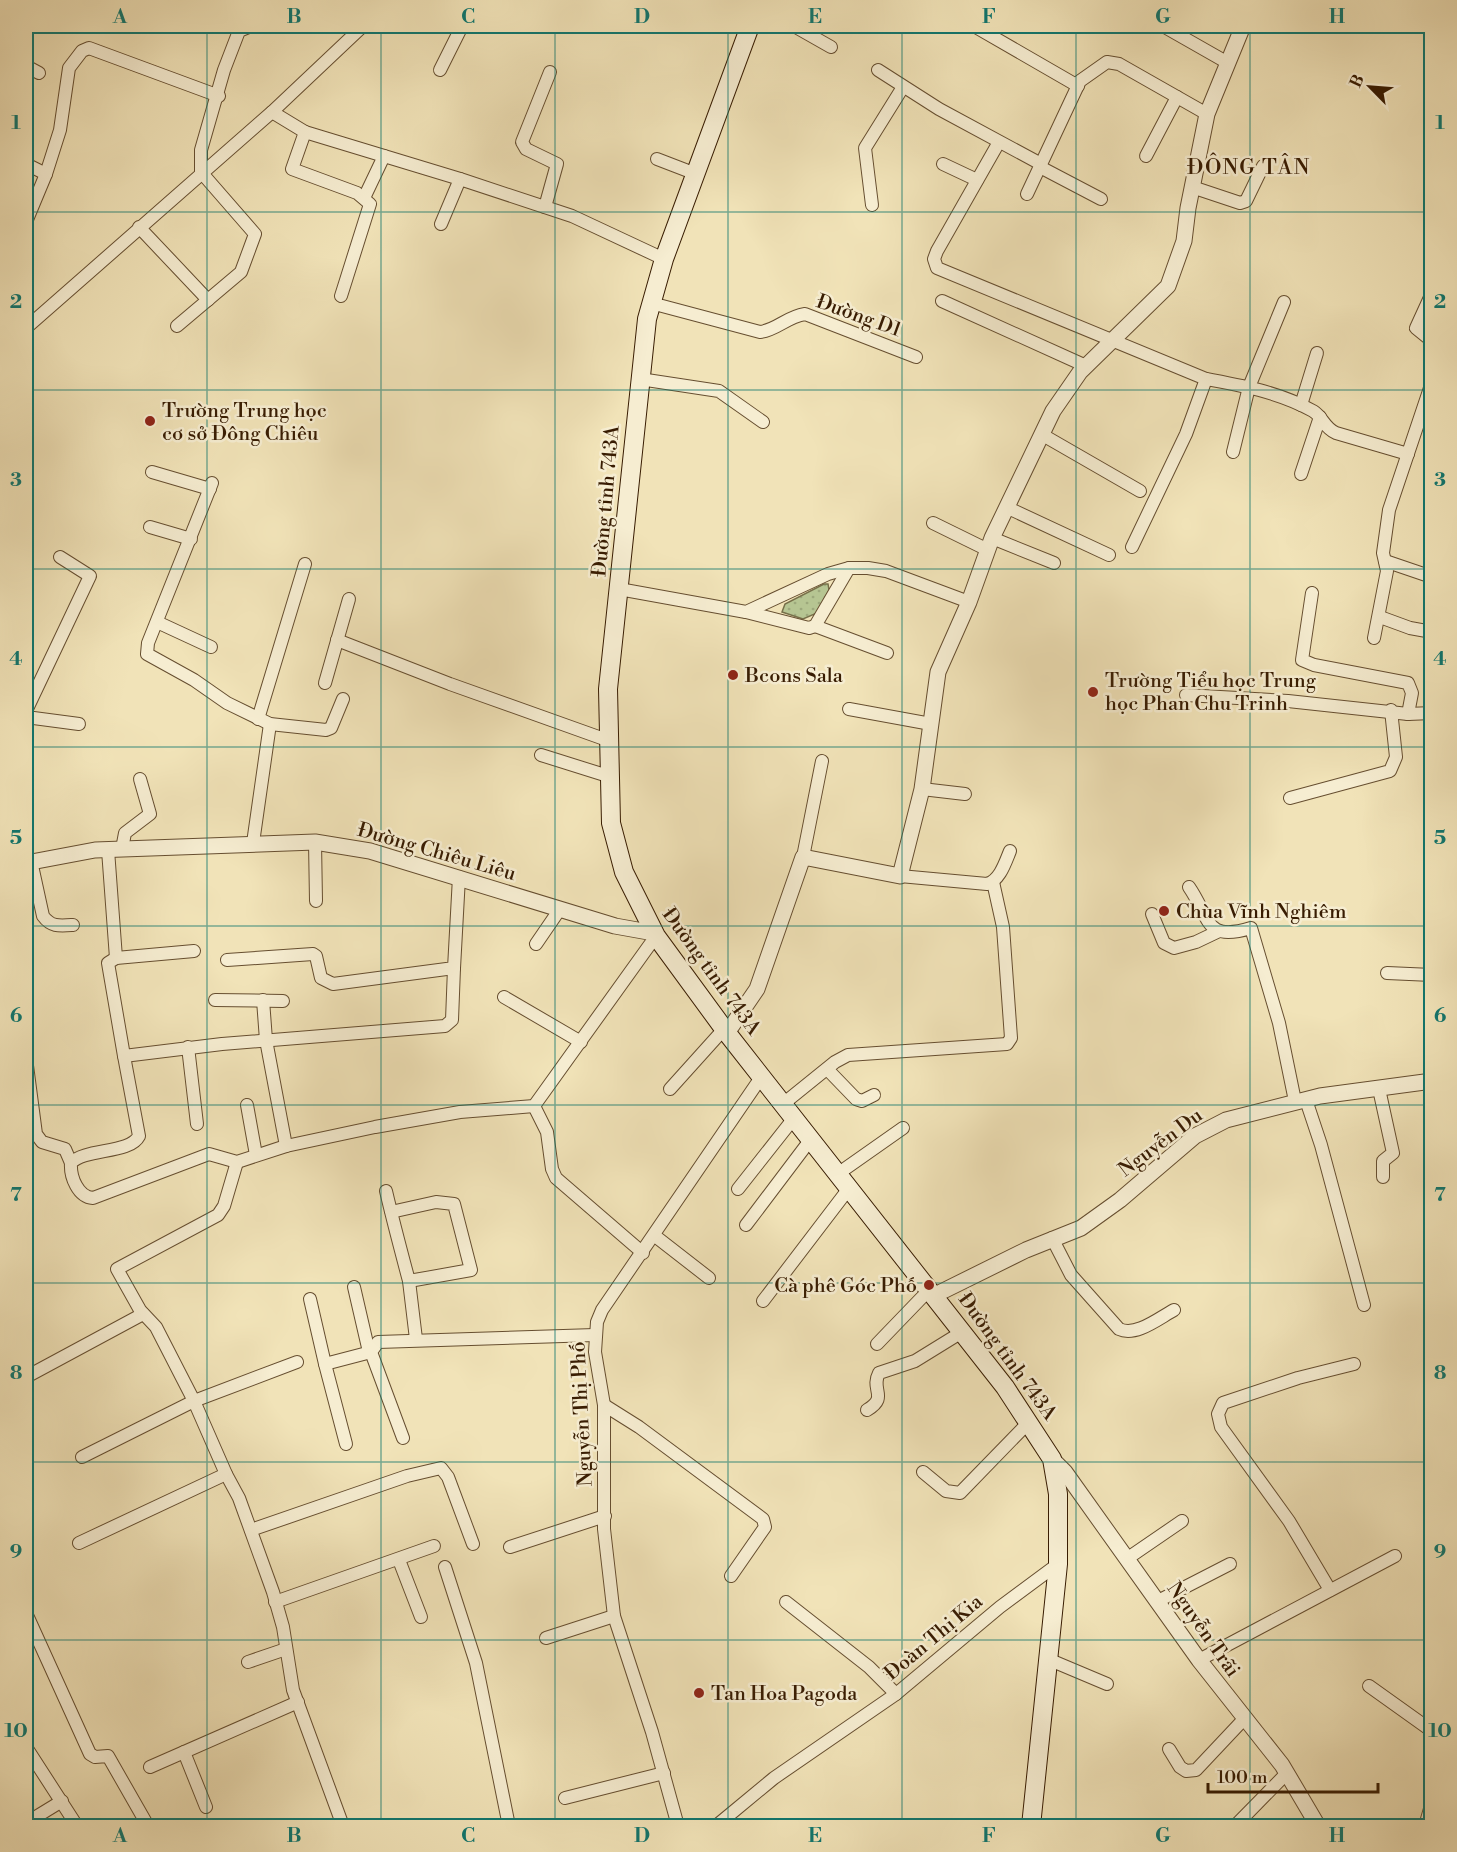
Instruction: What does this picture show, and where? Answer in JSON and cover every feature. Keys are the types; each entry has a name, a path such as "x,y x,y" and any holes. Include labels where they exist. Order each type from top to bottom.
{"main road":[{"name":"Đường tỉnh 743A","path":"750,26 664,259 651,303 640,379 608,688 607,740 611,823 624,872 655,934 726,1031 932,1292 1029,1422 1052,1460 1058,1494 1058,1564 1050,1660 1031,1827"}],"street":[{"path":"177,326 241,272 255,234 201,172 201,150 219,96 224,70 239,31 251,26"},
{"path":"263,26 286,26"},
{"path":"26,328 272,112 363,26"},
{"path":"440,70 462,26"},
{"path":"794,26 831,47"},
{"path":"974,26 1078,86"},
{"path":"1163,26 1228,63"},
{"path":"900,876 922,789 938,672 969,602 1006,507 1053,411 1086,366 1168,286 1184,241 1207,114 1243,26"},
{"path":"26,222 46,174 60,130 68,72 82,51 89,48 219,96"},
{"path":"1027,194 1078,86 1094,69 1107,62 1119,64 1207,114"},
{"path":"26,66 39,74"},
{"path":"878,70 903,87 1101,199"},
{"path":"545,207 557,164 526,149 522,142 550,72"},
{"path":"872,205 865,148 903,87"},
{"path":"1146,156 1177,97"},
{"path":"272,112 305,132 572,216 664,259"},
{"path":"305,132 292,169 364,198 370,204 370,211 341,296"},
{"path":"999,142 937,251 934,259 937,268 1113,339 1206,380 1250,387 1301,405 1320,417 1326,427 1336,433 1408,454"},
{"path":"364,198 384,156"},
{"path":"657,159 696,174"},
{"path":"26,164 46,174"},
{"path":"943,164 977,180"},
{"path":"1192,187 1240,203 1246,201 1263,166"},
{"path":"441,224 460,179"},
{"path":"139,227 208,300"},
{"path":"1431,293 1416,328 1431,341"},
{"path":"942,301 1086,366"},
{"path":"1233,453 1250,387 1284,302"},
{"name":"Đường D1","path":"651,303 760,332 771,331 791,316 805,314 916,357"},
{"path":"1301,405 1317,353"},
{"path":"640,379 719,392 763,422"},
{"path":"1132,547 1186,434 1206,380"},
{"path":"1374,639 1387,571 1385,561 1389,510 1431,382"},
{"path":"1302,474 1320,417"},
{"path":"1041,434 1140,491"},
{"path":"152,472 211,486 148,643 147,654 194,680 227,704 264,722 326,730 331,728 343,699"},
{"path":"1006,507 1109,555"},
{"path":"933,523 990,544 1054,563"},
{"path":"150,527 191,539"},
{"path":"26,711 90,576 60,557"},
{"path":"1385,561 1431,577"},
{"path":"253,843 264,722 305,564"},
{"path":"746,612 828,574 849,568 886,571 969,602"},
{"path":"815,626 849,568"},
{"path":"619,589 746,612 809,628 815,626 887,653"},
{"path":"1312,593 1302,660 1314,665 1408,683 1412,693 1408,714"},
{"path":"325,684 349,599"},
{"path":"1380,617 1410,628 1431,632"},
{"path":"157,622 211,647"},
{"path":"337,640 461,688 607,740"},
{"path":"1186,695 1391,710 1408,714 1431,713"},
{"path":"849,709 931,724"},
{"path":"1290,798 1390,771 1396,757 1391,710"},
{"path":"26,717 79,724"},
{"path":"541,755 608,776"},
{"path":"670,1089 726,1031 757,989 803,857 822,761"},
{"path":"116,958 115,850 125,833 150,814 140,779"},
{"path":"922,789 965,794"},
{"path":"315,842 316,901"},
{"name":"Đường Chiêu Liêu","path":"28,862 115,850 315,842 356,847 615,926 655,934"},
{"path":"738,1189 788,1111 835,1062 848,1055 1007,1044 1011,1038 1003,927 993,882 1010,851"},
{"path":"803,857 900,876 993,882"},
{"path":"28,862 43,915 48,923 55,926 72,925"},
{"path":"124,1056 188,1047 445,1026 452,1020 459,877"},
{"path":"1190,887 1209,924 1217,932"},
{"path":"536,944 560,909"},
{"path":"1152,914 1164,943 1174,948 1196,942 1217,932 1232,933 1251,928 1301,1100 1321,1145 1364,1305"},
{"path":"26,1058 36,1134 42,1142 65,1149 81,1195 93,1198 201,1156 216,1154 237,1161 286,1146 460,1112 534,1106 655,934"},
{"path":"71,1163 79,1157 136,1141 139,1132 108,963 116,958 194,951"},
{"path":"227,960 312,954 316,956 321,978 333,984 454,968"},
{"path":"1387,973 1431,975"},
{"path":"504,997 581,1042"},
{"path":"216,1000 283,1001"},
{"path":"263,1000 266,1040 286,1146"},
{"path":"188,1047 197,1124"},
{"path":"828,1070 856,1099 862,1101 874,1095"},
{"name":"Nguyễn Thị Phố","path":"678,1827 664,1773 614,1616 605,1516 604,1405 595,1352 595,1335 602,1310 655,1236 762,1076"},
{"name":"Nguyễn Du","path":"877,1344 932,1292 1052,1238 1081,1228 1195,1136 1226,1120 1301,1100 1431,1081"},
{"path":"1379,1089 1393,1153 1383,1161 1383,1177"},
{"path":"246,1105 256,1155"},
{"path":"534,1106 547,1132 552,1169 556,1178 643,1253"},
{"path":"764,1300 845,1180 903,1128"},
{"path":"746,1225 811,1139"},
{"path":"237,1161 224,1206 218,1215 117,1269 143,1314 156,1328 194,1401 239,1498 275,1602 298,1702 343,1827"},
{"path":"386,1191 410,1281 416,1339"},
{"path":"391,1212 436,1202 446,1202 456,1208 471,1270 410,1281"},
{"path":"655,1236 709,1278"},
{"path":"1052,1238 1071,1275 1119,1329 1125,1332 1135,1330 1174,1310"},
{"path":"354,1287 370,1352 403,1438"},
{"path":"310,1299 346,1444"},
{"path":"26,1377 143,1314"},
{"path":"867,1410 876,1405 879,1399 876,1377 879,1373 915,1361 962,1332"},
{"path":"325,1364 370,1352 378,1342 416,1339 530,1339 595,1335"},
{"path":"82,1457 194,1401 297,1362"},
{"path":"1330,1590 1289,1521 1221,1427 1218,1414 1223,1403 1298,1378 1354,1364"},
{"path":"604,1405 639,1427 763,1519 765,1527 760,1536 731,1576"},
{"path":"923,1473 946,1491 960,1493 1029,1422"},
{"name":"Nguyễn Trãi","path":"1052,1460 1065,1472 1128,1558 1198,1660 1287,1773 1318,1827"},
{"path":"251,1530 407,1476 441,1468 448,1477 473,1544"},
{"path":"79,1543 226,1474"},
{"path":"510,1547 605,1516"},
{"path":"1128,1558 1182,1521"},
{"path":"275,1602 434,1546"},
{"path":"1198,1660 1395,1556"},
{"path":"399,1560 422,1617"},
{"name":"Đoàn Thị Kia","path":"718,1826 774,1778 896,1694 983,1621 1058,1564"},
{"path":"1158,1601 1230,1564"},
{"path":"445,1568 477,1664 509,1827"},
{"path":"786,1602 869,1667 896,1694"},
{"path":"26,1613 90,1754 94,1757 108,1756 148,1827"},
{"path":"546,1638 614,1616"},
{"path":"248,1662 286,1649"},
{"path":"1050,1660 1107,1684"},
{"path":"1369,1686 1431,1731"},
{"path":"150,1767 298,1702"},
{"path":"1169,1749 1180,1767 1186,1771 1196,1770 1244,1719"},
{"path":"26,1747 77,1827"},
{"path":"184,1752 206,1807"},
{"path":"565,1798 664,1773"},
{"path":"1234,1827 1287,1773"},
{"path":"26,1823 62,1801"},
{"path":"1425,1827 1431,1802"}],"green space":[{"path":"828,584 829,590 817,613 803,619 782,612 785,604"}],"place":[{"name":"Trường Trung học cơ sở Đông Chiêu","path":"150,421"},
{"name":"Bcons Sala","path":"733,675"},
{"name":"Trường Tiểu học Trung học Phan Chu Trinh","path":"1093,692"},
{"name":"Chùa Vĩnh Nghiêm","path":"1164,911"},
{"name":"Cà phê Góc Phố","path":"929,1285"},
{"name":"Tan Hoa Pagoda","path":"699,1693"}],"district":[{"name":"ĐÔNG TÂN","path":"1249,167"}]}
